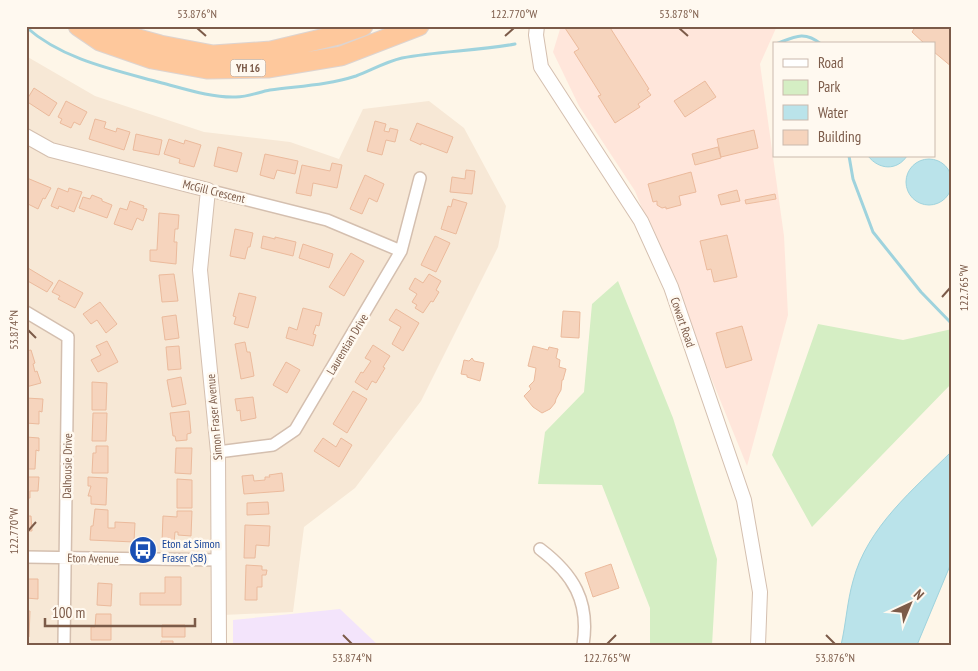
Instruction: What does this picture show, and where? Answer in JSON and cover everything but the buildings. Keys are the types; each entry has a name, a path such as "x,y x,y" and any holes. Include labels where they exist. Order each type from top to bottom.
{"highway":[{"name":"YH 16","path":"78,26 100,41 152,59 207,69 269,68 341,56 419,26"},
{"name":"YH 16","path":"101,26 109,32 160,45 213,55 271,51 338,35 363,26"}],"street":[{"name":"Cowart Road","path":"537,26 536,35 541,67 640,221 671,287 744,500 760,592 758,645"},
{"name":"McGill Crescent","path":"26,136 51,150 327,220 402,252"},
{"name":"Laurentian Drive","path":"218,452 273,445 295,430 402,252 420,178"},
{"name":"Simon Fraser Avenue","path":"208,190 200,270 218,452 218,645"},
{"name":"Dalhousie Drive","path":"26,312 68,337 64,645"},
{"path":"540,549 557,562 572,580 584,606 584,636 582,645"},
{"name":"Eton Avenue","path":"26,557 219,560"}],"shaded area":[{"path":"561,26 777,26 760,64 784,236 788,315 747,466 635,191 579,106 553,52"},
{"path":"26,56 95,96 204,132 290,142 339,159 363,109 429,101 464,128 506,206 498,247 421,401 355,488 304,527 293,612 223,615 224,645 26,645"},
{"path":"340,609 378,645 233,645 233,620"}],"green space":[{"path":"618,281 673,418 717,559 712,645 650,645 650,608 602,485 538,484 545,432 584,392 592,304"},
{"path":"818,324 903,340 952,329 952,383 812,527 772,455"}],"water":[{"path":"870,158 905,158 898,164 888,167 872,161"},
{"path":"929,159 942,163 948,169 952,182 948,195 942,201 929,205 916,201 910,195 906,182 910,169 916,163"},
{"path":"952,451 952,561 917,645 841,645 853,581 869,543 894,510"}],"waterway":[{"path":"26,27 56,48 90,62 208,95 227,97 245,96 270,90 335,81 356,76 402,58 515,44"},
{"path":"781,42 799,36 809,37 818,42"},
{"path":"849,158 853,179 873,232 921,292 952,324"}],"place":[{"name":"Eton at Simon Fraser (SB)","path":"143,550"}]}
